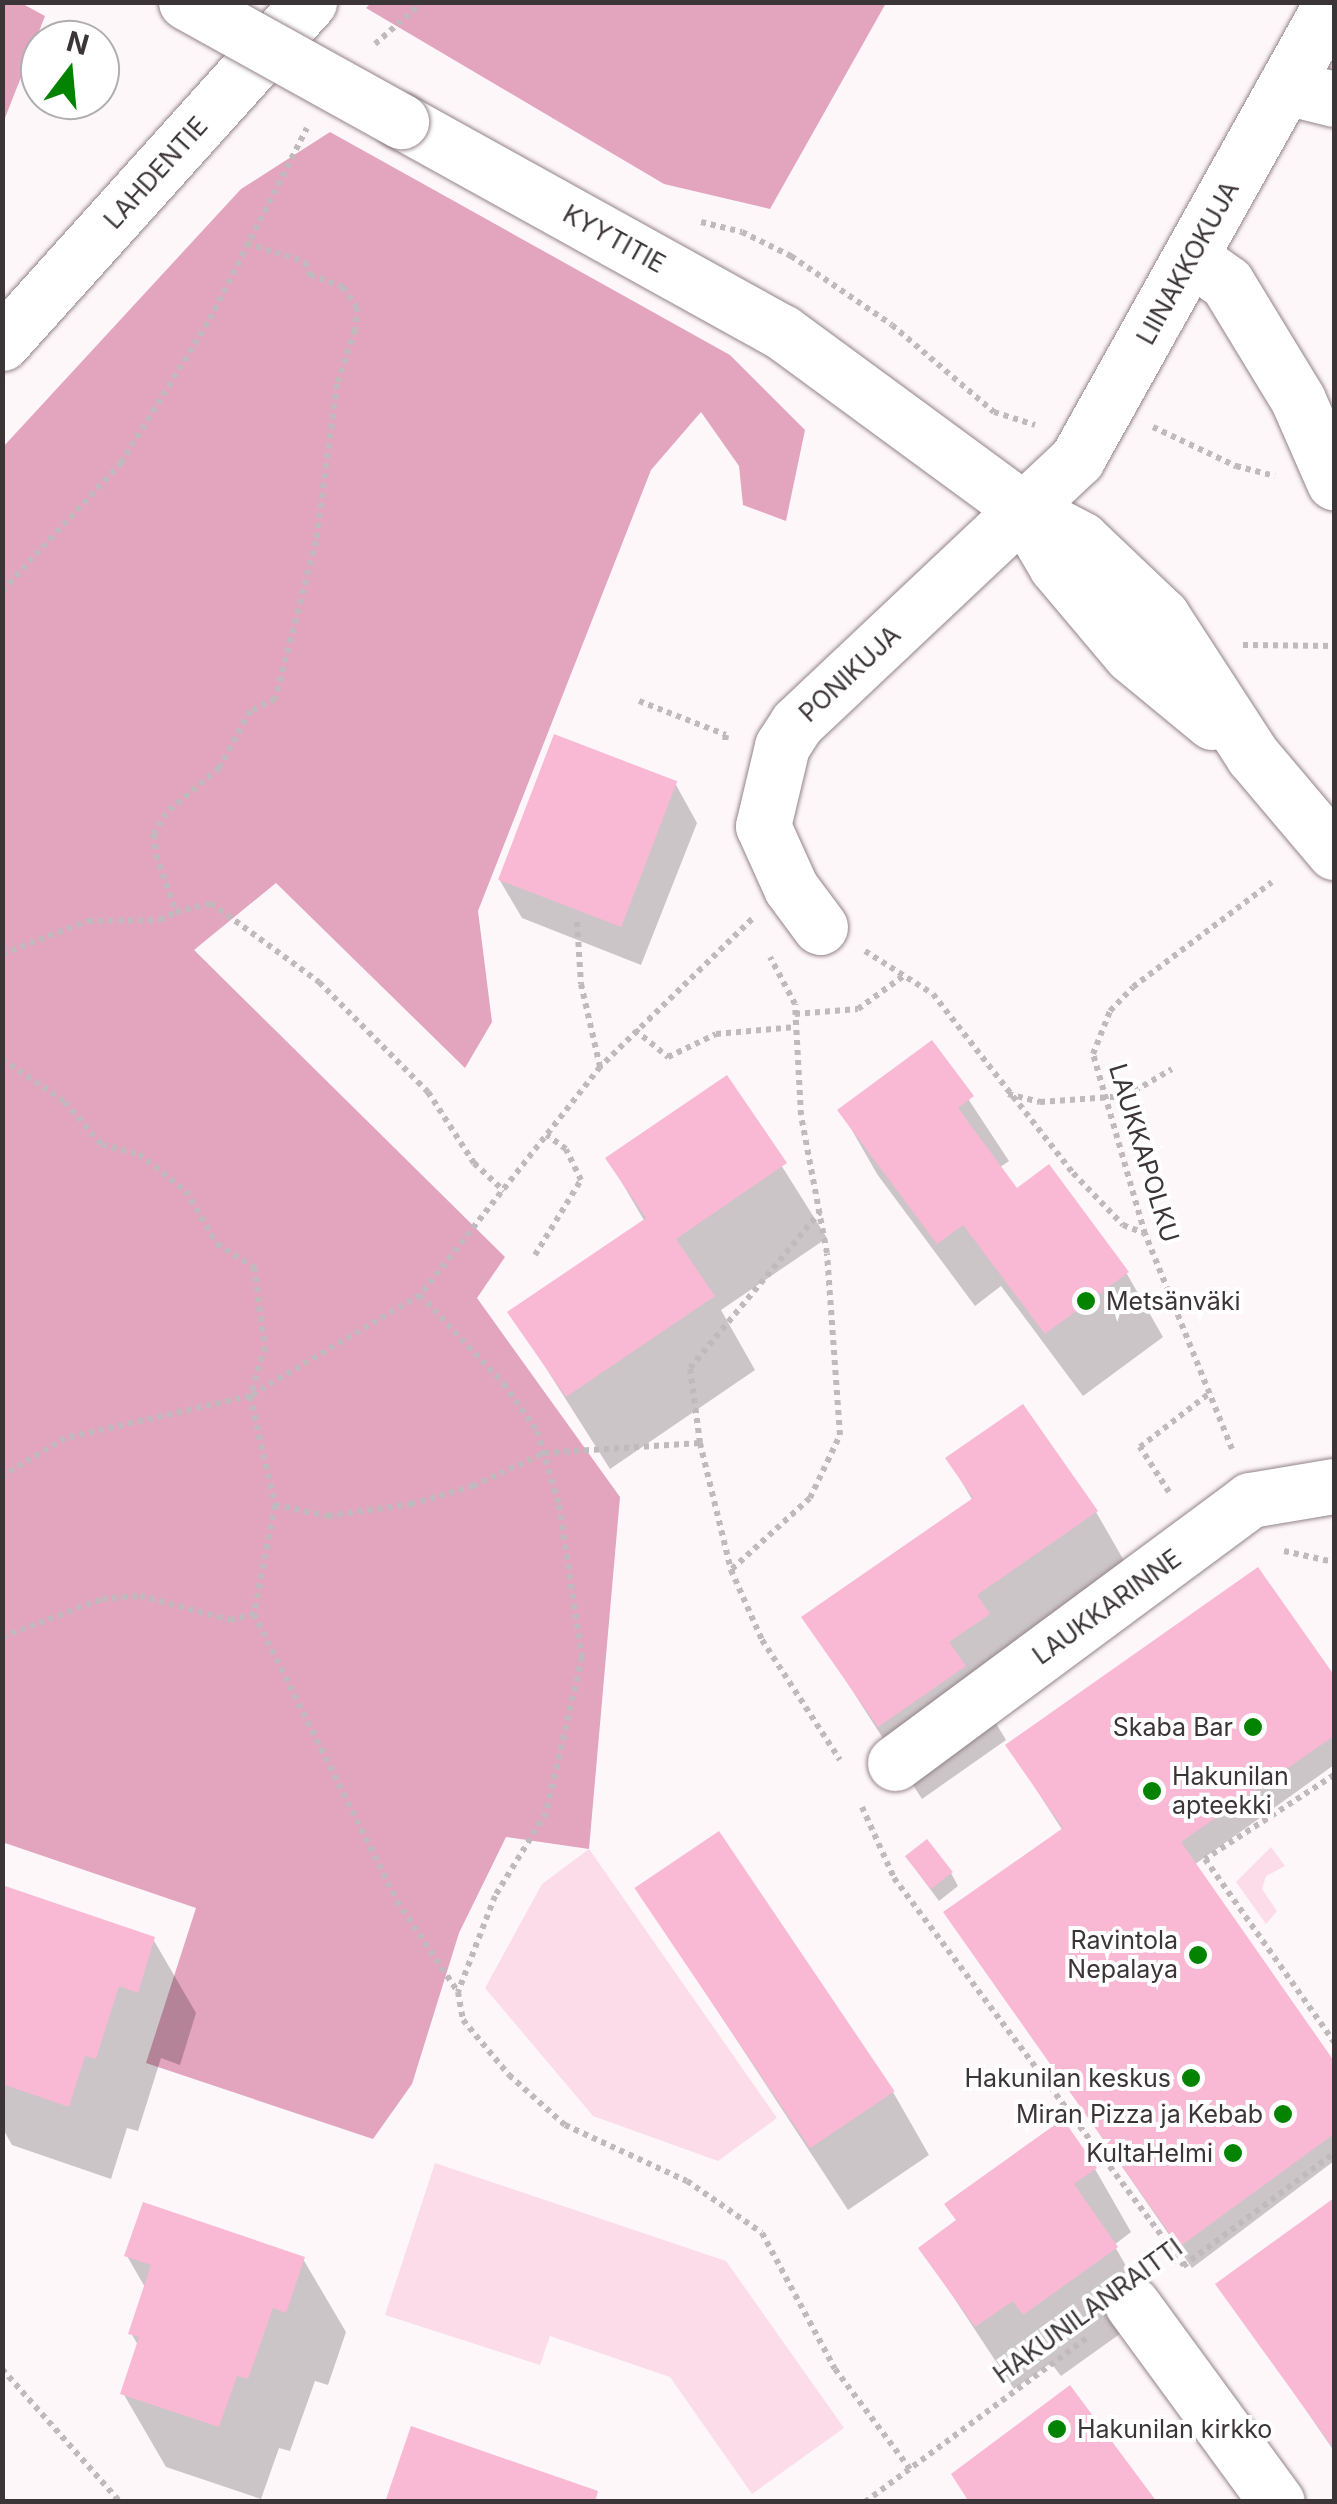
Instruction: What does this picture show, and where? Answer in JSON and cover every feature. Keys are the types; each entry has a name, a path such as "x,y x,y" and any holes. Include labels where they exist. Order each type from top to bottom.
{"main road":[{"name":"KYYTITIE","path":"186,2 782,332 1022,508 1056,566 1131,655 1253,756 1334,852"},
{"name":"LAHDENTIE","path":"2,343 308,2"},
{"name":"LIINAKKOKUJA","path":"1022,508 1078,459 1192,258 1310,93 1332,2"},
{"path":"1192,258 1227,283 1298,400 1310,480"},
{"name":"PONIKUJA","path":"806,908 763,826 782,746 797,723 1022,508"},
{"name":"LAUKKARINNE","path":"866,1778 1250,1500 1334,1486"},
{"path":"1132,2304 1277,2502"}],"path":[{"path":"364,57 423,2"},
{"path":"2,592 121,463 188,358 316,113"},
{"path":"176,912 154,834 166,813 219,768 250,712 275,698 316,541 337,384 355,330 357,307 344,287 310,275 304,262 246,243"},
{"path":"1144,418 1160,434 1205,454 1310,480"},
{"path":"1222,645 1334,646"},
{"path":"639,701 726,735"},
{"name":"LAUKKAPOLKU","path":"1250,1500 1211,1392 1145,1234 1102,1096 1093,1054 1110,1011 1272,882"},
{"path":"2,954 88,921 160,920 211,903 318,982 428,1092 474,1163 504,1191"},
{"path":"2,1476 65,1438 250,1396 420,1295 634,1030 747,923 806,908 933,994 1008,1094 1123,1226 1145,1234"},
{"path":"577,922 582,984 600,1068"},
{"path":"747,923 756,936"},
{"path":"731,1570 810,1498 840,1435 820,1212 801,1115 795,1014 764,948"},
{"path":"795,1014 858,1009 906,974"},
{"path":"634,1030 668,1057 716,1034 786,1032 796,1026"},
{"path":"2,1059 65,1102 102,1145 139,1154 186,1191 217,1244 254,1267 265,1347 250,1396 274,1505 254,1614 398,1901 458,1992 463,2020 509,2075 565,2125 687,2181 762,2233 836,2369 910,2469"},
{"path":"1008,1094 1040,1102 1102,1096 1147,1088 1172,1069"},
{"path":"535,1255 581,1180 566,1150 547,1135"},
{"path":"820,1212 690,1368 700,1443 731,1570 762,1640 866,1778 894,1878 1184,2266"},
{"path":"420,1295 504,1384 544,1453 566,1542 582,1657 546,1814 494,1896 458,1992"},
{"path":"1199,1539 1140,1447 1211,1392"},
{"path":"274,1505 328,1516 411,1504 473,1486 544,1453 700,1443"},
{"path":"2,1637 102,1599 140,1596 230,1620 254,1614"},
{"path":"1334,1775 1205,1859 1334,2042"},
{"name":"HAKUNILANRAITTI","path":"865,2502 1334,2153"},
{"path":"2,2369 120,2502"}],"shaded area":[{"path":"3,2 21,3 45,16 43,20 20,20 20,80 3,123"},
{"path":"372,2 886,3 770,209 664,184 366,8"},
{"path":"330,132 730,355 805,430 786,521 743,505 739,466 701,412 651,470 478,911 492,1022 465,1068 276,883 194,950 505,1257 477,1298 620,1497 589,1849 506,1837 459,1933 412,2084 373,2139 146,2063 196,1908 2,1842 3,447 241,189"},
{"path":"1271,1847 1285,1866 1266,1876 1262,1889 1277,1911 1266,1924 1236,1882"},
{"path":"589,1849 777,2118 718,2161 593,2116 485,1988 542,1884"},
{"path":"435,2163 726,2261 844,2428 752,2494 670,2377 550,2336 540,2365 385,2315"}],"building":[{"path":"554,734 677,781 621,927 498,880"},
{"path":"932,1040 974,1096 958,1108 1017,1188 1049,1164 1129,1272 1045,1334 963,1225 937,1244 837,1110"},
{"path":"727,1075 787,1163 676,1239 715,1296 566,1397 507,1312 646,1218 605,1158"},
{"path":"1023,1404 1098,1511 977,1595 990,1614 949,1642 966,1666 878,1727 801,1617 973,1498 945,1458"},
{"path":"1258,1567 1334,1675 1334,1736 1181,1842 1334,2061 1334,2134 1179,2247 943,1912 1063,1828 1005,1745"},
{"path":"719,1831 895,2091 810,2148 634,1888"},
{"path":"927,1839 953,1872 931,1889 905,1856"},
{"path":"2,1885 155,1937 138,1993 119,1986 96,2059 85,2056 69,2107 2,2084"},
{"path":"1063,2119 1097,2168 1074,2184 1118,2247 1023,2315 1013,2301 975,2327 918,2248 956,2220 944,2204"},
{"path":"1334,2198 1334,2449 1215,2284"},
{"path":"143,2202 305,2257 286,2313 273,2308 248,2379 237,2376 219,2427 120,2394 139,2337 128,2334 151,2265 124,2256"},
{"name":"Hakunilan kirkko","path":"1070,2385 1157,2502 969,2502 951,2474"},
{"path":"411,2426 598,2491 595,2502 385,2502"}],"place":[{"name":"Metsänväki","path":"1086,1301"},
{"name":"Skaba Bar","path":"1253,1727"},
{"name":"Hakunilan apteekki","path":"1152,1791"},
{"name":"Ravintola Nepalaya","path":"1198,1955"},
{"name":"Hakunilan keskus","path":"1191,2078"},
{"name":"Miran Pizza ja Kebab","path":"1283,2114"},
{"name":"KultaHelmi","path":"1233,2153"},
{"name":"Hakunilan kirkko","path":"1057,2429"}]}
